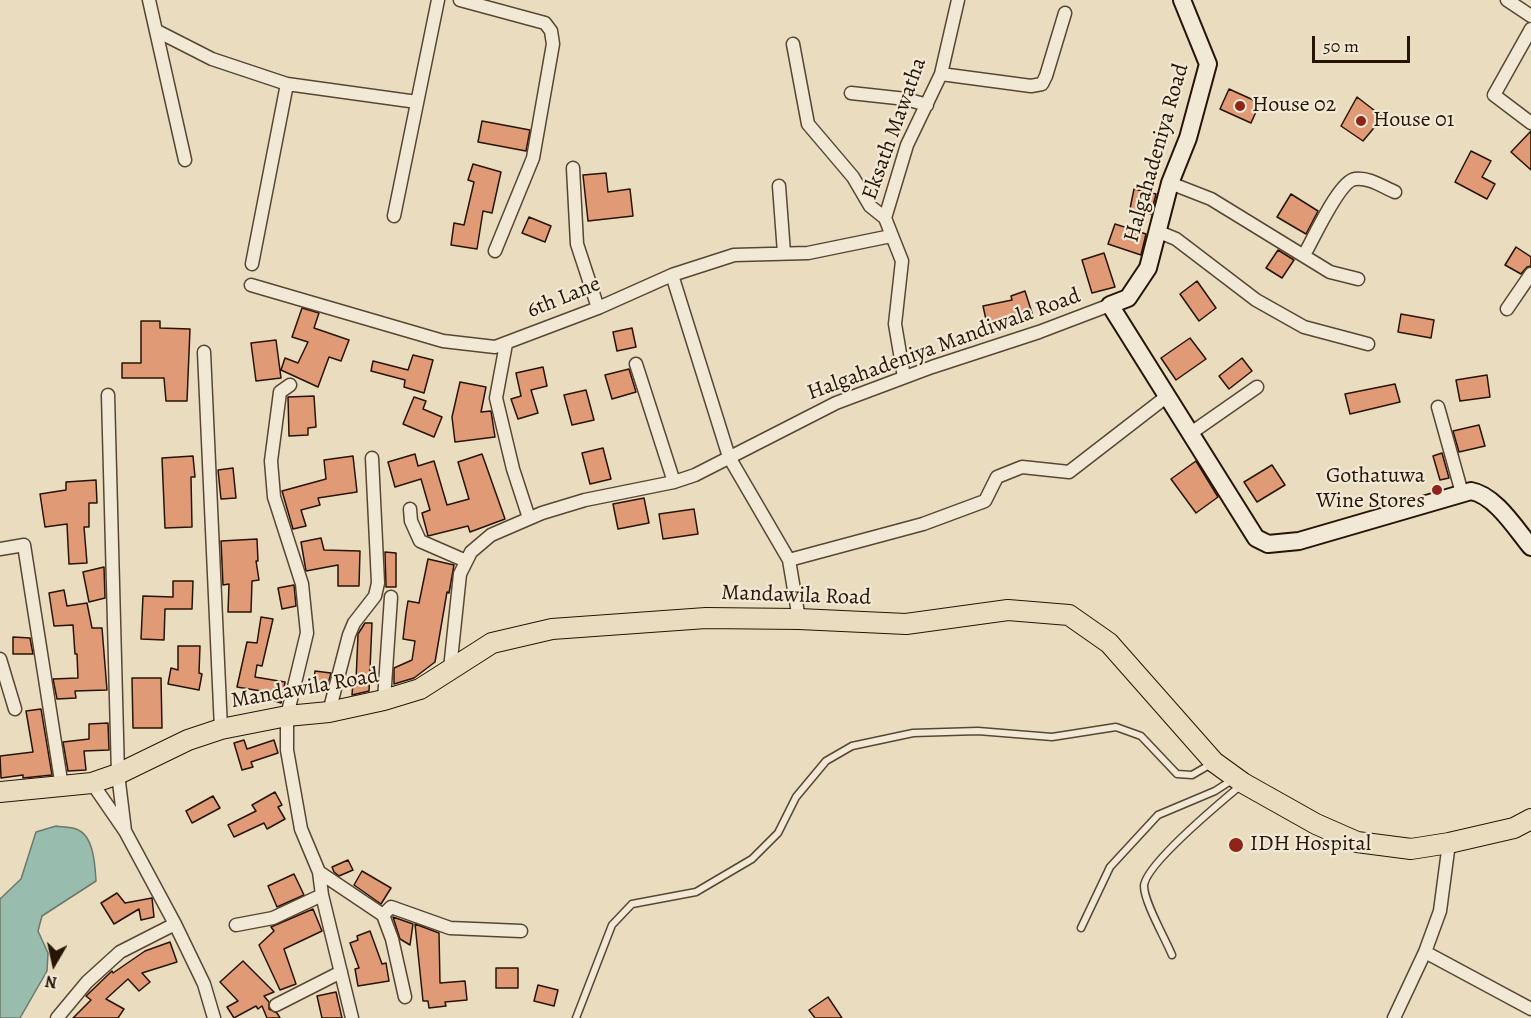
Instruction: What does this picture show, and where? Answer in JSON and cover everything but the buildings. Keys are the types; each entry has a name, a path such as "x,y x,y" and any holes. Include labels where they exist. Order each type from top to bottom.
{"main road":[{"name":"Mandawila Road","path":"0,792 92,783 118,774 188,740 221,729 287,716 329,712 384,700 420,689 492,643 552,629 706,618 906,624 1008,610 1069,615 1109,643 1214,762 1239,781 1316,824 1358,842 1411,849 1514,828 1531,819"}],"street":[{"path":"149,0 185,160"},
{"path":"394,216 438,0"},
{"path":"460,0 545,23 551,31 553,44 533,158 495,251"},
{"name":"Eksath Mawatha","path":"904,377 895,324 902,261 885,218 907,145 941,74 958,0"},
{"name":"Halgahadeniya Road","path":"1110,305 1128,298 1148,268 1170,183 1188,138 1208,64 1182,0"},
{"path":"1507,0 1531,16"},
{"path":"941,74 1031,86 1042,84 1065,13"},
{"path":"1531,28 1494,95 1531,123"},
{"path":"157,31 212,59 287,84 417,102"},
{"path":"793,44 808,124 853,177 870,206 885,218"},
{"path":"252,264 287,84"},
{"path":"851,93 906,99 927,105"},
{"path":"573,168 577,244 598,308"},
{"path":"1304,255 1342,188 1352,179 1365,179 1395,192"},
{"path":"1170,183 1211,199 1330,272 1358,279"},
{"path":"779,186 783,254"},
{"path":"1159,232 1176,238 1256,300 1304,327 1368,344"},
{"name":"6th Lane","path":"251,285 443,341 495,347 598,308 672,275 734,255 808,253 891,236"},
{"path":"1508,309 1531,274"},
{"path":"672,275 729,457 789,560 799,619"},
{"path":"1110,305 1256,538 1268,544 1299,541 1462,493 1480,492 1528,537"},
{"name":"Halgahadeniya Mandiwala Road","path":"466,561 471,552 492,535 529,519 585,500 674,482 695,475 836,403 1110,305"},
{"path":"506,344 496,398 513,470 529,519"},
{"path":"204,352 221,729"},
{"path":"636,364 674,482"},
{"path":"290,385 280,392 271,461 274,497 302,584 307,633 287,716 287,750 301,829 320,872 322,896 352,1018"},
{"path":"1191,433 1257,387"},
{"path":"108,395 118,774 125,831"},
{"path":"789,560 923,524 986,501 997,477 1022,467 1069,472 1166,397"},
{"path":"1438,407 1462,493"},
{"path":"329,712 349,635 354,623 375,596 378,583 372,458"},
{"path":"410,509 411,521 420,541 466,561 460,574 450,669"},
{"path":"0,549 24,545 62,787"},
{"path":"384,700 391,597"},
{"path":"0,659 15,709"},
{"path":"92,783 125,831 175,924 204,984 214,1018"},
{"path":"1394,1018 1425,952 1440,911 1449,843"},
{"path":"320,872 383,915 392,939 405,997"},
{"path":"236,925 273,918 322,896"},
{"path":"383,915 391,907 450,928 521,931"},
{"path":"57,1018 87,982 120,952 175,924"},
{"path":"1425,952 1531,1009"},
{"path":"276,1005 341,972"}],"lane":[{"path":"576,1018 612,925 632,904 696,892 752,859 778,834 796,797 826,761 852,746 913,733 978,731 1052,737 1116,727 1141,736 1177,774 1192,775 1214,762"},
{"path":"1080,928 1110,867 1158,815 1239,781"},
{"path":"1172,955 1145,894 1144,882 1162,857 1239,781"}],"shaded area":[{"path":"56,826 76,829 87,837 92,851 96,881 42,916 38,931 48,953 47,971 20,1018 0,1018 0,899 21,879 36,832"}],"place":[{"name":"House 02","path":"1240,106"},
{"name":"House 01","path":"1361,121"},
{"name":"Gothatuwa Wine Stores","path":"1437,490"},
{"name":"IDH Hospital","path":"1236,845"}]}
